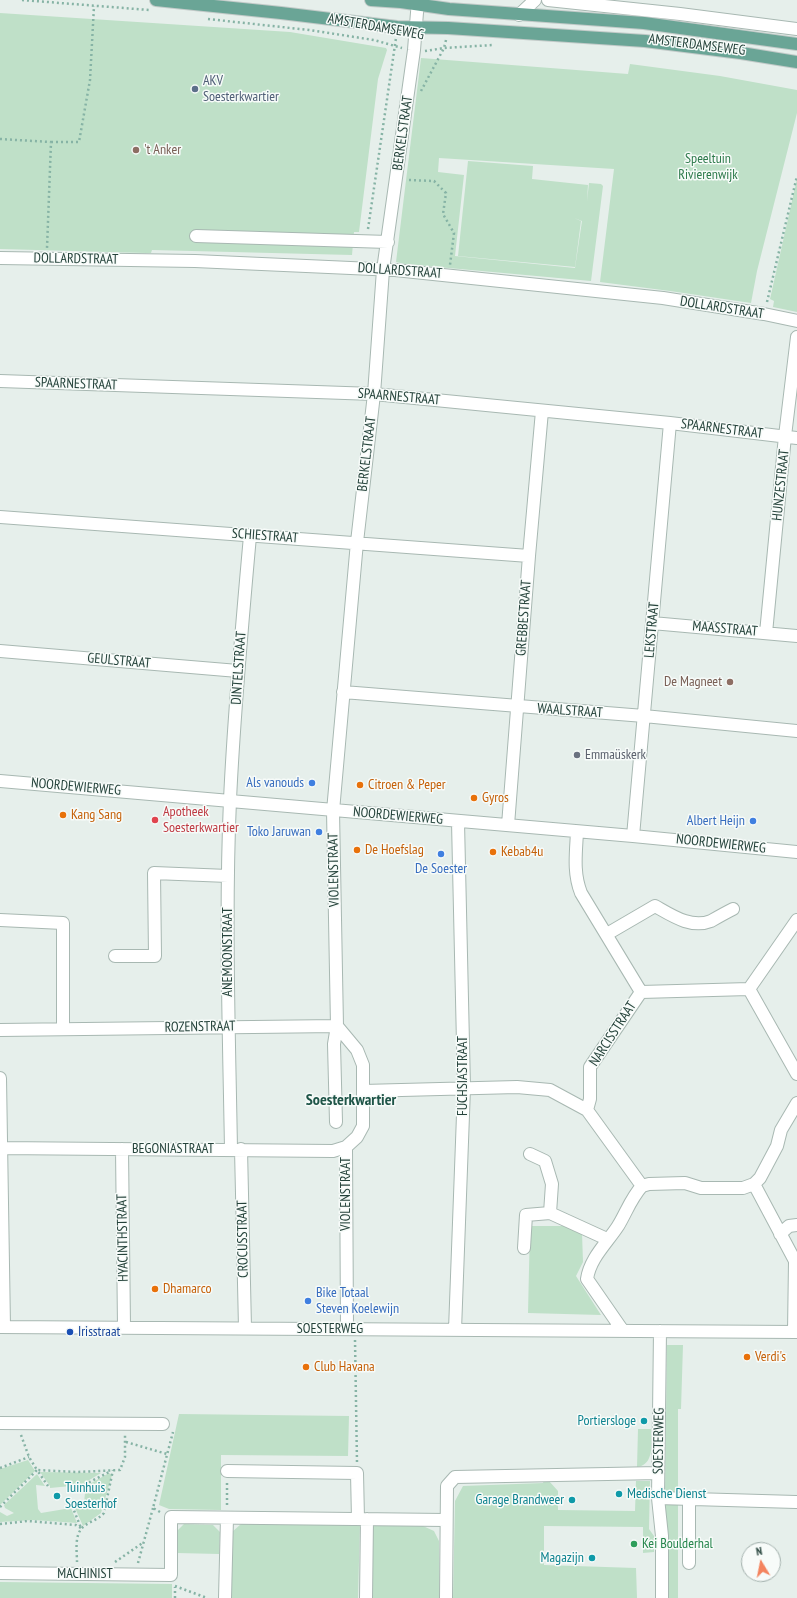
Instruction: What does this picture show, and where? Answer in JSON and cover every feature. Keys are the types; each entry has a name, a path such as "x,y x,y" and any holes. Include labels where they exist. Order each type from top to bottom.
{"main road":[{"name":"AMSTERDAMSEWEG","path":"371,0 418,2 449,9 519,15 644,23 797,44"},
{"name":"AMSTERDAMSEWEG","path":"156,5 281,13 397,27 448,28 645,41 741,53 797,62"}],"street":[{"path":"519,15 535,0"},
{"name":"AMSTERDAMSEWEG","path":"548,0 632,4 797,30"},
{"name":"AMSTERDAMSEWEG","path":"416,28 418,2"},
{"name":"BERKELSTRAAT","path":"333,811 357,542 374,394 384,270 416,28"},
{"path":"196,236 388,242"},
{"name":"DOLLARDSTRAAT","path":"0,258 195,261 384,270 449,275 656,298 764,314 797,321"},
{"name":"HUNZESTRAAT","path":"766,633 791,437 797,337"},
{"name":"SPAARNESTRAAT","path":"0,381 374,394 670,423 791,437"},
{"name":"GREBBESTRAAT","path":"508,826 542,411"},
{"name":"LEKSTRAAT","path":"633,836 670,423"},
{"name":"SCHIESTRAAT","path":"0,517 250,536 357,542 529,556"},
{"name":"DINTELSTRAAT","path":"230,801 238,671 250,536"},
{"name":"MAASSTRAAT","path":"652,623 797,636"},
{"name":"GEULSTRAAT","path":"0,650 238,671"},
{"name":"WAALSTRAAT","path":"343,692 644,716 797,731"},
{"name":"NOORDEWIERWEG","path":"0,781 458,822 633,836 797,852"},
{"name":"ANEMOONSTRAAT","path":"230,801 228,876 228,1027 236,1149"},
{"name":"VIOLENSTRAAT","path":"333,811 337,1026 334,1044 336,1122"},
{"name":"FUCHSIASTRAAT","path":"455,1330 464,1088 458,822"},
{"name":"NARCISSTRAAT","path":"578,832 575,870 576,882 581,893 641,992 590,1067 590,1099 587,1110"},
{"path":"115,956 155,956 154,873 228,876"},
{"path":"607,934 655,906 680,920 695,923 709,921 733,909"},
{"path":"0,920 63,923 63,1028"},
{"path":"749,989 797,920"},
{"path":"641,992 749,989"},
{"path":"749,989 797,1074"},
{"name":"VIOLENSTRAAT","path":"337,1026 357,1050 363,1065 363,1126 356,1137 346,1147 351,1329"},
{"name":"ROZENSTRAAT","path":"0,1030 63,1028 337,1026"},
{"path":"0,1078 2,1327"},
{"path":"363,1091 517,1087 550,1090 587,1110 642,1186"},
{"path":"624,1331 587,1279 589,1269 607,1239 618,1227 635,1193 642,1186 649,1184 685,1183 700,1188 743,1188 754,1184 760,1178 777,1146 781,1130 797,1103"},
{"name":"BEGONIASTRAAT","path":"1,1148 333,1151 346,1147"},
{"name":"HYACINTHSTRAAT","path":"122,1149 124,1327"},
{"name":"CROCUSSTRAAT","path":"236,1149 245,1328"},
{"path":"530,1154 544,1161 552,1184 550,1213"},
{"path":"754,1184 795,1261 795,1332"},
{"path":"524,1248 526,1215 550,1213 607,1239"},
{"path":"780,1234 789,1226 797,1225"},
{"name":"SOESTERWEG","path":"2,1327 795,1332"},
{"name":"SOESTERWEG","path":"660,1331 658,1498 662,1536 662,1598"},
{"path":"0,1423 163,1424"},
{"path":"227,1472 358,1473 366,1598"},
{"path":"446,1598 447,1486 455,1477 658,1474"},
{"path":"658,1498 796,1502"},
{"path":"689,1499 689,1563"},
{"path":"173,1580 171,1518 446,1520"},
{"path":"225,1598 227,1518"},
{"name":"MACHINIST","path":"0,1573 135,1574 173,1580"}],"path":[{"path":"22,0 94,6 156,5"},
{"path":"0,139 79,142 90,80 94,6"},
{"name":"AMSTERDAMSEWEG","path":"201,18 222,22 309,30 374,40 395,45 404,49 414,50 430,51 444,48 496,45"},
{"path":"366,241 397,27"},
{"path":"419,96 444,48"},
{"path":"46,258 51,142"},
{"path":"408,187 410,175"},
{"path":"764,314 797,176"},
{"path":"409,180 434,181 446,193 443,214 454,233 449,275"},
{"path":"351,1329 358,1473"},
{"path":"17,1423 29,1457 48,1486"},
{"path":"0,1507 37,1470 77,1472 120,1470 126,1457 125,1424"},
{"path":"135,1574 174,1426 163,1424"},
{"path":"126,1442 167,1454"},
{"path":"0,1468 29,1457"},
{"path":"80,1487 113,1470"},
{"path":"76,1574 77,1540 82,1528 100,1518 104,1512 113,1470"},
{"path":"227,1472 227,1518"},
{"path":"72,1501 73,1508 82,1528"},
{"path":"153,1508 171,1518"},
{"path":"0,1524 34,1522 76,1524 82,1528"},
{"path":"98,1574 144,1542"},
{"path":"173,1580 175,1598"},
{"path":"173,1580 207,1598"}],"green space":[{"path":"0,13 290,32 386,48 387,50 378,79 359,232 354,232 352,255 152,250 151,253 146,253 0,249"},
{"name":"Speeltuin Rivierenwijk","path":"421,58 628,74 630,64 720,76 797,90 797,113 757,271 751,303 600,282 614,169 439,158 438,172 464,175 455,256 575,268 582,221 574,218 581,221 575,267 458,256 468,161 533,166 532,179 588,185 587,201 589,183 601,184 603,186 591,281 396,262"},
{"path":"797,179 797,312 773,307 774,301 770,299"},
{"path":"530,1226 569,1226 582,1233 583,1262 576,1276 601,1315 528,1313"},
{"path":"667,1345 683,1345 681,1409 678,1409 678,1493 665,1493"},
{"path":"179,1414 349,1416 348,1456 221,1455 221,1510 169,1509 159,1505"},
{"path":"638,1429 651,1429 651,1452 647,1462 637,1467"},
{"path":"28,1460 35,1471 0,1505 0,1469"},
{"path":"40,1472 101,1473 81,1485 50,1488"},
{"path":"109,1473 112,1475 101,1513 83,1526 75,1508 84,1503 85,1493 81,1492 81,1489"},
{"path":"37,1474 45,1486 36,1485 38,1509 41,1513 71,1508 77,1523 33,1520 0,1522 0,1512 7,1516 14,1513 5,1508 4,1505"},
{"path":"544,1480 549,1481 558,1491 558,1510 635,1511 636,1481 650,1481 649,1529 654,1536 654,1552 643,1553 643,1527 544,1526 544,1565 636,1568 637,1598 453,1598 455,1501 463,1486 543,1483"},
{"path":"665,1504 678,1504 678,1598 668,1598 669,1537 664,1517"},
{"path":"184,1524 213,1525 220,1532 219,1554 177,1553 176,1532"},
{"path":"241,1524 360,1524 358,1598 231,1598 232,1532"},
{"path":"370,1525 423,1526 434,1531 439,1541 439,1598 370,1598"},
{"path":"0,1582 172,1584 172,1598 0,1598"}],"place":[{"name":"AKV Soesterkwartier","path":"195,89"},
{"name":"'t Anker","path":"136,150"},
{"name":"De Magneet","path":"730,682"},
{"name":"Emmaüskerk","path":"577,755"},
{"name":"Als vanouds","path":"312,783"},
{"name":"Citroen & Peper","path":"360,785"},
{"name":"Gyros","path":"474,798"},
{"name":"Kang Sang","path":"63,815"},
{"name":"Apotheek Soesterkwartier","path":"155,820"},
{"name":"Albert Heijn","path":"753,821"},
{"name":"Toko Jaruwan","path":"319,832"},
{"name":"De Hoefslag","path":"357,850"},
{"name":"Kebab4u","path":"493,852"},
{"name":"De Soester","path":"441,854"},
{"name":"Dhamarco","path":"155,1289"},
{"name":"Bike Totaal Steven Koelewijn","path":"308,1301"},
{"name":"Irisstraat","path":"70,1332"},
{"name":"Verdi's","path":"747,1357"},
{"name":"Club Havana","path":"306,1367"},
{"name":"Portiersloge","path":"644,1421"},
{"name":"Medische Dienst","path":"619,1494"},
{"name":"Tuinhuis Soesterhof","path":"57,1496"},
{"name":"Garage Brandweer","path":"572,1500"},
{"name":"Kei Boulderhal","path":"634,1544"},
{"name":"Magazijn","path":"592,1558"}],"district":[{"name":"Soesterkwartier","path":"351,1100"}]}
